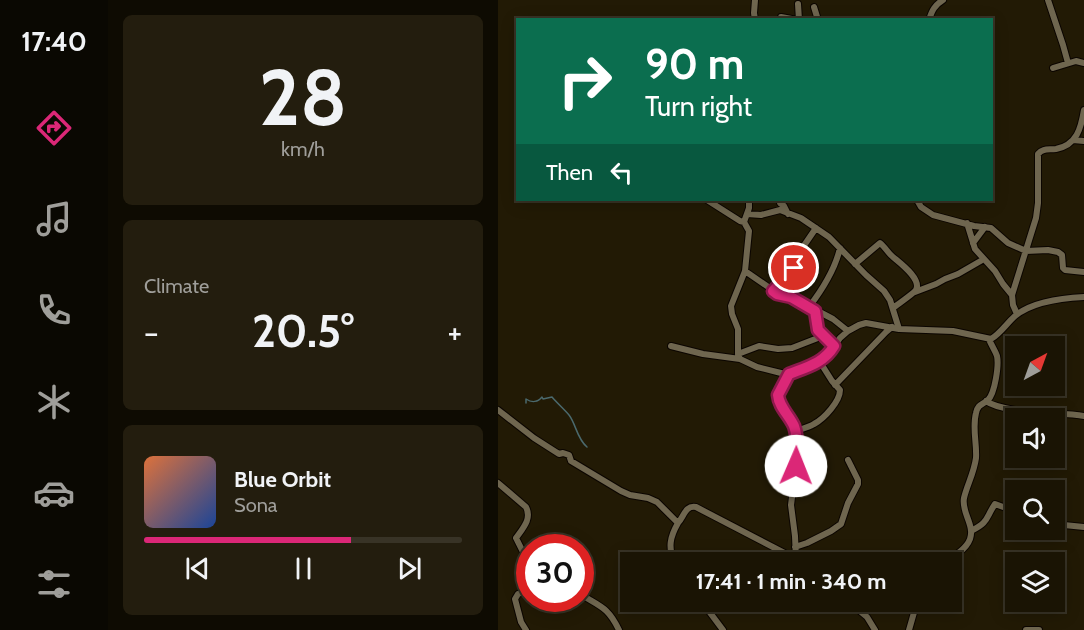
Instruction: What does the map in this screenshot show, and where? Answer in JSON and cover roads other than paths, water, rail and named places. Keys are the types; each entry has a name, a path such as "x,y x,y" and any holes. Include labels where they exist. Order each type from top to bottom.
{"street":[{"path":"755,0 755,18"},
{"path":"930,18 932,10 943,0"},
{"path":"1048,0 1068,63"},
{"path":"798,4 798,18"},
{"path":"813,7 817,18"},
{"path":"781,17 787,18"},
{"path":"1053,68 1076,61 1084,63"},
{"path":"1073,141 1080,128 1084,110"},
{"path":"1017,314 1012,295 1035,224 1038,154 1042,150 1059,148 1073,141 1084,141"},
{"path":"709,201 744,222 749,231 746,271 731,306 738,333 739,356"},
{"path":"744,222 749,201"},
{"path":"780,201 788,214"},
{"path":"918,201 921,207 933,215 974,226 992,228 1008,243 1026,251 1058,252 1062,255 1065,270 1084,272"},
{"path":"747,214 761,215 780,210 801,218 830,237 884,291 893,308 896,328"},
{"path":"967,223 975,249 1012,295"},
{"path":"973,243 985,226"},
{"path":"773,291 792,270 816,228"},
{"path":"855,264 880,243 883,244 923,289"},
{"path":"834,346 818,330 812,309 831,272 840,248"},
{"path":"893,308 915,292 956,275 984,259"},
{"path":"746,271 777,294 791,297 833,319 848,331"},
{"path":"915,292 917,284"},
{"path":"739,356 757,368 789,374 820,362 827,357 848,331 866,323 896,328 949,331 989,339 996,336 1017,314 1034,306 1084,297"},
{"path":"835,384 886,332 896,328"},
{"path":"671,346 703,354 739,356 759,346 778,349 792,348 823,336"},
{"path":"959,552 965,548 971,537 964,500 975,467 976,411 980,404 990,397 994,385 997,358 989,339"},
{"path":"796,431 813,425 828,412 839,397 840,390 820,362"},
{"path":"789,374 778,398 796,431 797,452 791,505 796,552"},
{"path":"986,401 996,406 1084,416"},
{"path":"498,410 534,438 559,454 569,455 571,461 607,483 627,494 657,502 678,523"},
{"path":"795,547 831,531 842,522 858,484 848,460"},
{"path":"498,483 526,507 528,518 519,534"},
{"path":"971,531 986,521 995,504 1005,508"},
{"path":"672,552 670,543 678,523 688,508 695,506 782,552"},
{"path":"1065,525 1084,527"},
{"path":"594,602 607,610 619,630"},
{"path":"517,612 526,630"},
{"path":"710,612 723,630"},
{"path":"861,612 875,630"},
{"path":"903,630 909,628 915,612"},
{"path":"1026,630 1039,630"}],"waterway":[{"path":"526,403 526,399 535,401 542,397 543,399 552,397 569,415 587,447"}]}
